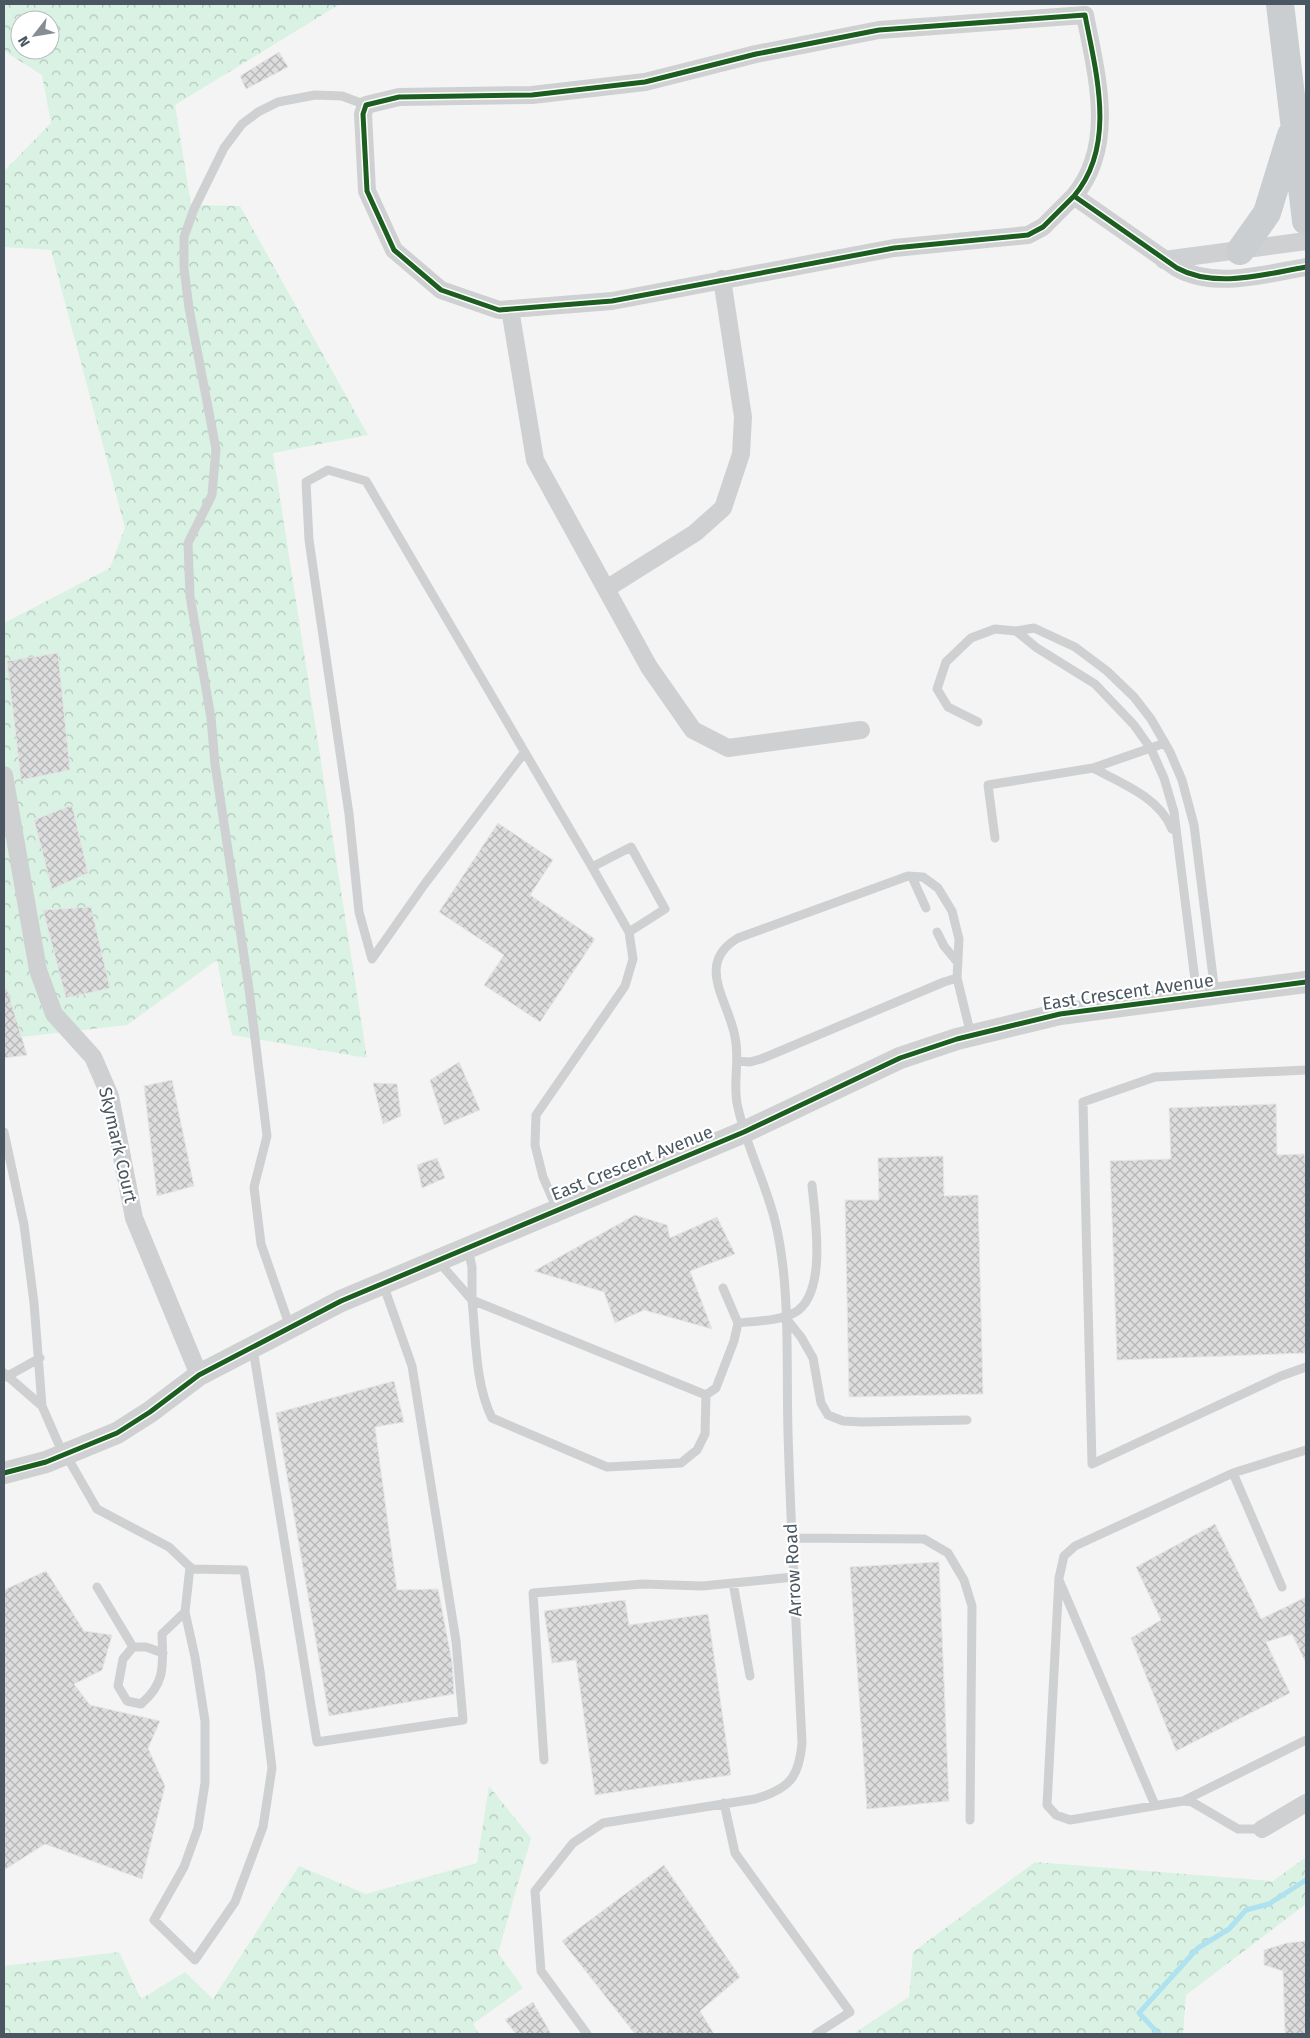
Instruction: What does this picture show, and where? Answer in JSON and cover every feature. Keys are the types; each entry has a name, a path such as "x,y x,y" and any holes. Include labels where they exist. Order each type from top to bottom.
{"main road":[{"path":"1280,4 1300,132 1306,221"},
{"path":"1240,251 1267,212 1300,132"}],"street":[{"path":"1084,9 1101,102 1097,147 1086,181 1044,227 1028,235 894,248 612,301 499,310 441,290 394,250 367,191 363,114 366,105 399,97 532,95 645,82 756,54 879,30 1084,9"},
{"path":"1074,196 1164,260 1187,274 1207,279 1230,279 1306,267"},
{"path":"1164,260 1306,241"},
{"path":"606,589 695,533 723,508 741,454 743,417 722,279"},
{"path":"510,309 535,460 649,667 693,730 728,748 861,730"},
{"name":"Skymark Court","path":"4,775 38,970 54,1014 93,1057 110,1096 134,1218 199,1375"},
{"name":"East Crescent Avenue","path":"4,1473 65,1455 117,1433 150,1412 199,1375 290,1327 382,1284 744,1132 900,1058 971,1035 1060,1014 1206,995 1304,985"},
{"path":"1262,1828 1306,1803"}],"lane":[{"path":"290,1327 261,1244 254,1187 267,1136 249,989 215,764 211,718 190,596 188,543 212,495 216,449 189,308 184,268 184,237 194,209 224,148 242,124 258,112 278,102 315,95 342,96 366,105"},
{"path":"524,753 424,885 372,959 360,912 309,540 306,482 328,470 366,481 629,932 633,959 625,986 536,1115 535,1145 543,1177 557,1209"},
{"path":"978,722 948,707 937,690 946,662 971,638 995,629 1016,631 1034,628 1075,647 1107,671 1134,697 1151,719 1165,743 1182,780 1194,825 1206,995"},
{"path":"1016,631 1037,648 1095,684 1134,725 1151,749 1164,778 1174,812 1176,837 1206,995"},
{"path":"995,838 988,785 1093,768 1165,743"},
{"path":"1093,768 1149,799 1169,820 1176,837"},
{"path":"592,867 631,847 666,909 629,932"},
{"name":"Arrow Road","path":"587,2034 541,1971 535,1891 573,1843 603,1823 755,1799 772,1794 787,1785 796,1775 802,1743 791,1538 783,1273 775,1222 744,1132 736,1088 737,1061 735,1036 717,983 716,964 725,946 738,938 908,876 912,877"},
{"path":"926,908 912,877 923,877 938,888 952,911 959,939 957,978 971,1035"},
{"path":"937,932 944,946 958,963"},
{"path":"737,1061 750,1062 761,1058 957,978"},
{"path":"1306,1070 1155,1077 1083,1102 1092,1464 1281,1376 1306,1367"},
{"path":"4,1132 24,1225 40,1358 42,1406 65,1455 97,1509 168,1547 190,1566 193,1569 244,1570 260,1671 272,1768 263,1827 235,1902 196,1960 154,1920 184,1867 198,1828 205,1784 204,1721 195,1657 185,1612 190,1566"},
{"path":"738,1323 785,1317 797,1311 808,1299 815,1281 816,1226 812,1185"},
{"path":"467,1247 472,1266 472,1300 479,1366 486,1406 492,1418 607,1467 681,1463 697,1450 705,1434 706,1395"},
{"path":"437,1261 472,1300 706,1395"},
{"path":"252,1347 317,1742 463,1720 456,1641 412,1366 382,1284"},
{"path":"706,1395 716,1388 734,1341 738,1323 723,1288"},
{"path":"785,1317 801,1336 813,1358 821,1403 828,1414 843,1421 862,1422 967,1420"},
{"path":"40,1358 5,1375 42,1406"},
{"path":"1262,1828 1238,1829 1192,1802 1183,1801 1070,1820 1056,1815 1047,1805 1059,1578 1064,1556 1075,1546 1234,1473 1306,1450"},
{"path":"1234,1473 1282,1587"},
{"path":"791,1538 924,1539 948,1553 964,1580 972,1606 970,1820"},
{"path":"544,1760 534,1593 643,1584 702,1586 794,1577"},
{"path":"1059,1578 1155,1805"},
{"path":"733,1583 750,1676"},
{"path":"97,1586 133,1647"},
{"path":"133,1647 123,1659 118,1686 127,1701 141,1704 155,1693 163,1667 162,1634 185,1612"},
{"path":"133,1647 146,1647 163,1653"},
{"path":"1183,1801 1306,1740"},
{"path":"724,1803 735,1853 850,2012 816,2034"}],"green space":[{"path":"4,4 340,4 175,105 191,205 240,206 368,435 273,453 367,1058 232,1035 217,960 127,1025 4,1039 4,623 110,568 125,528 51,250 4,247 4,171 51,123 42,75 18,60 60,60 60,10 10,10 10,55 4,51"},
{"path":"489,1786 531,1838 498,1953 523,1988 473,2024 479,2034 4,2034 4,1966 119,1952 141,1999 185,1972 213,1999 299,1866 366,1894 477,1863"},
{"path":"1306,1857 1306,1904 1186,1995 1183,2034 853,2034 909,1997 913,1952 1035,1862 1273,1881"}],"building":[{"path":"279,52 288,67 246,89 240,76"},
{"path":"58,653 70,770 21,780 7,661"},
{"path":"72,805 88,873 52,889 34,820"},
{"path":"498,823 553,860 530,895 595,939 540,1022 484,985 504,955 439,912"},
{"path":"91,907 110,988 66,998 43,910"},
{"path":"4,989 7,989 27,1055 4,1058"},
{"path":"459,1062 480,1110 444,1125 430,1080"},
{"path":"172,1080 194,1186 157,1196 144,1086"},
{"path":"373,1083 397,1084 401,1116 383,1124"},
{"path":"1276,1104 1277,1155 1304,1154 1306,1171 1306,1353 1117,1360 1110,1161 1171,1159 1169,1108"},
{"path":"943,1156 944,1196 978,1195 983,1394 849,1397 845,1200 879,1200 878,1158"},
{"path":"437,1158 445,1178 422,1188 417,1165"},
{"path":"635,1215 667,1225 670,1238 717,1217 735,1254 690,1271 712,1329 644,1310 615,1323 604,1292 534,1271"},
{"path":"394,1381 404,1422 375,1427 397,1590 438,1589 452,1662 454,1694 329,1716 276,1413"},
{"path":"1215,1524 1261,1619 1306,1597 1306,1663 1292,1634 1266,1642 1290,1693 1176,1751 1131,1638 1161,1620 1136,1567"},
{"path":"939,1562 949,1801 867,1809 850,1567"},
{"path":"46,1571 84,1631 112,1635 102,1670 74,1684 90,1705 160,1721 148,1748 165,1786 142,1879 45,1844 4,1870 4,1590"},
{"path":"625,1600 629,1625 708,1614 731,1775 595,1795 576,1660 552,1663 544,1611"},
{"path":"664,1865 740,1977 700,2011 714,2034 635,2034 562,1941"},
{"path":"1306,1941 1306,2034 1285,2034 1283,1971 1264,1965 1264,1950 1287,1943"},
{"path":"533,2002 551,2034 516,2034 505,2020"}],"waterway":[{"path":"1159,2034 1139,2013 1198,1948 1229,1929 1246,1910 1269,1904 1306,1880"}],"cycle path":[{"path":"1074,196 1087,176 1095,154 1099,132 1098,84 1085,15 879,30 756,54 645,82 532,95 399,97 366,105 363,114 367,191 394,250 441,290 499,310 612,301 894,248 1028,235 1043,227 1074,196 1177,268 1192,274 1207,278 1224,279 1257,276 1306,267"},
{"path":"4,1473 46,1462 117,1433 150,1412 199,1375 341,1301 744,1132 900,1058 957,1039 1060,1014 1306,982"}]}
